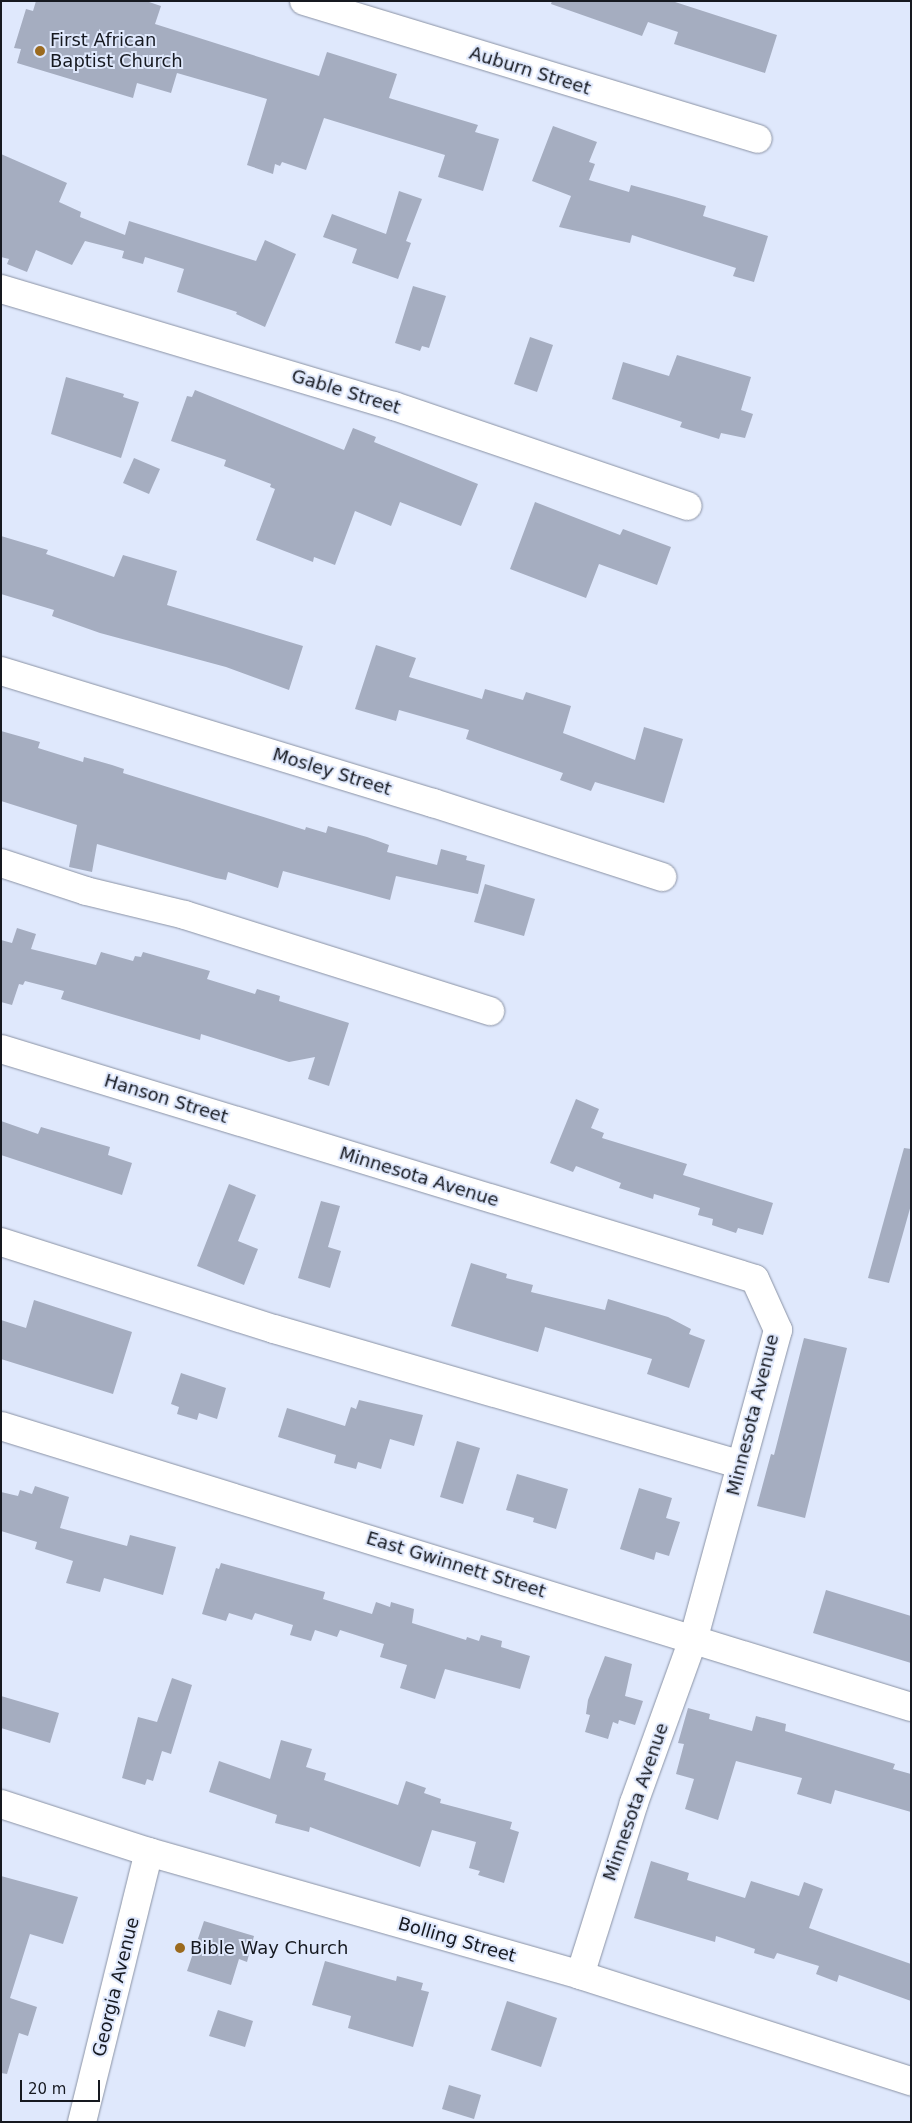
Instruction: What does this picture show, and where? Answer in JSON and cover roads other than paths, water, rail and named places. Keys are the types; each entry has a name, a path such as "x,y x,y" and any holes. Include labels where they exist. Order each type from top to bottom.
{"street":[{"name":"Auburn Street","path":"304,1 757,139"},
{"name":"Gable Street","path":"1,289 394,406 687,506"},
{"name":"Mosley Street","path":"1,671 433,803 662,877"},
{"path":"1,863 86,890 185,915 490,1011"},
{"name":"Hanson Street","path":"1,1049 331,1150"},
{"name":"Minnesota Avenue","path":"331,1150 755,1279 778,1330 694,1638 634,1803 580,1975"},
{"path":"1,1242 283,1332 741,1466"},
{"name":"East Gwinnett Street","path":"1,1426 911,1706"},
{"name":"Bolling Street","path":"1,1804 149,1852 580,1975 911,2081"},
{"name":"Georgia Avenue","path":"82,2122 149,1852"}],"place":[{"name":"First African Baptist Church","path":"40,51"},
{"name":"Bible Way Church","path":"180,1948"}]}
